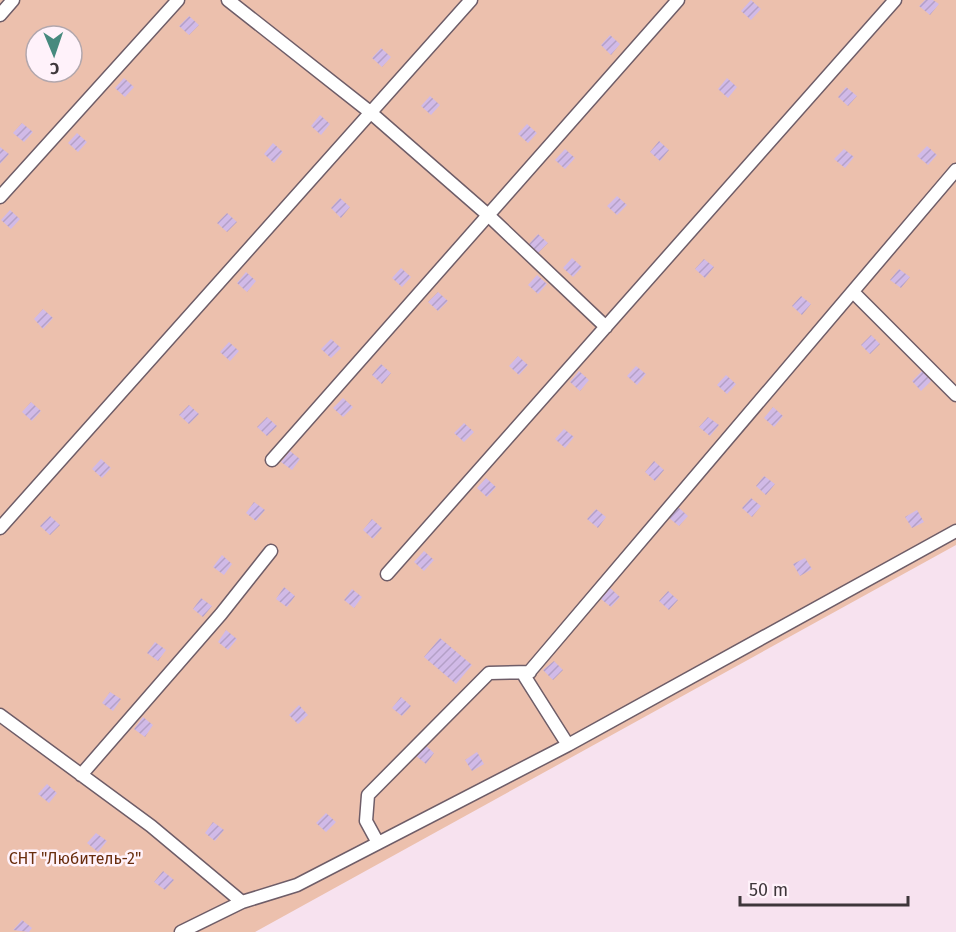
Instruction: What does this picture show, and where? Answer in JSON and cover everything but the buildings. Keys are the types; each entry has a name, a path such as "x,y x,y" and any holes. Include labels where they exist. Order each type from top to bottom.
{"lane":[{"path":"0,15 13,0"},
{"path":"0,197 178,0"},
{"path":"228,0 370,112 488,215 606,327"},
{"path":"0,528 471,0"},
{"path":"272,460 678,0"},
{"path":"387,574 895,0"},
{"path":"568,745 525,677 956,170"},
{"path":"853,292 956,395"},
{"path":"181,932 242,902 297,885 568,745 956,531"},
{"path":"81,775 221,614 271,551"},
{"path":"378,843 366,821 368,795 489,674 530,672"},
{"path":"0,715 150,826 242,902"}],"green space":[{"name":"СНТ \"Любитель-2\"","path":"0,0 956,0 956,545 255,932 0,932"}]}
